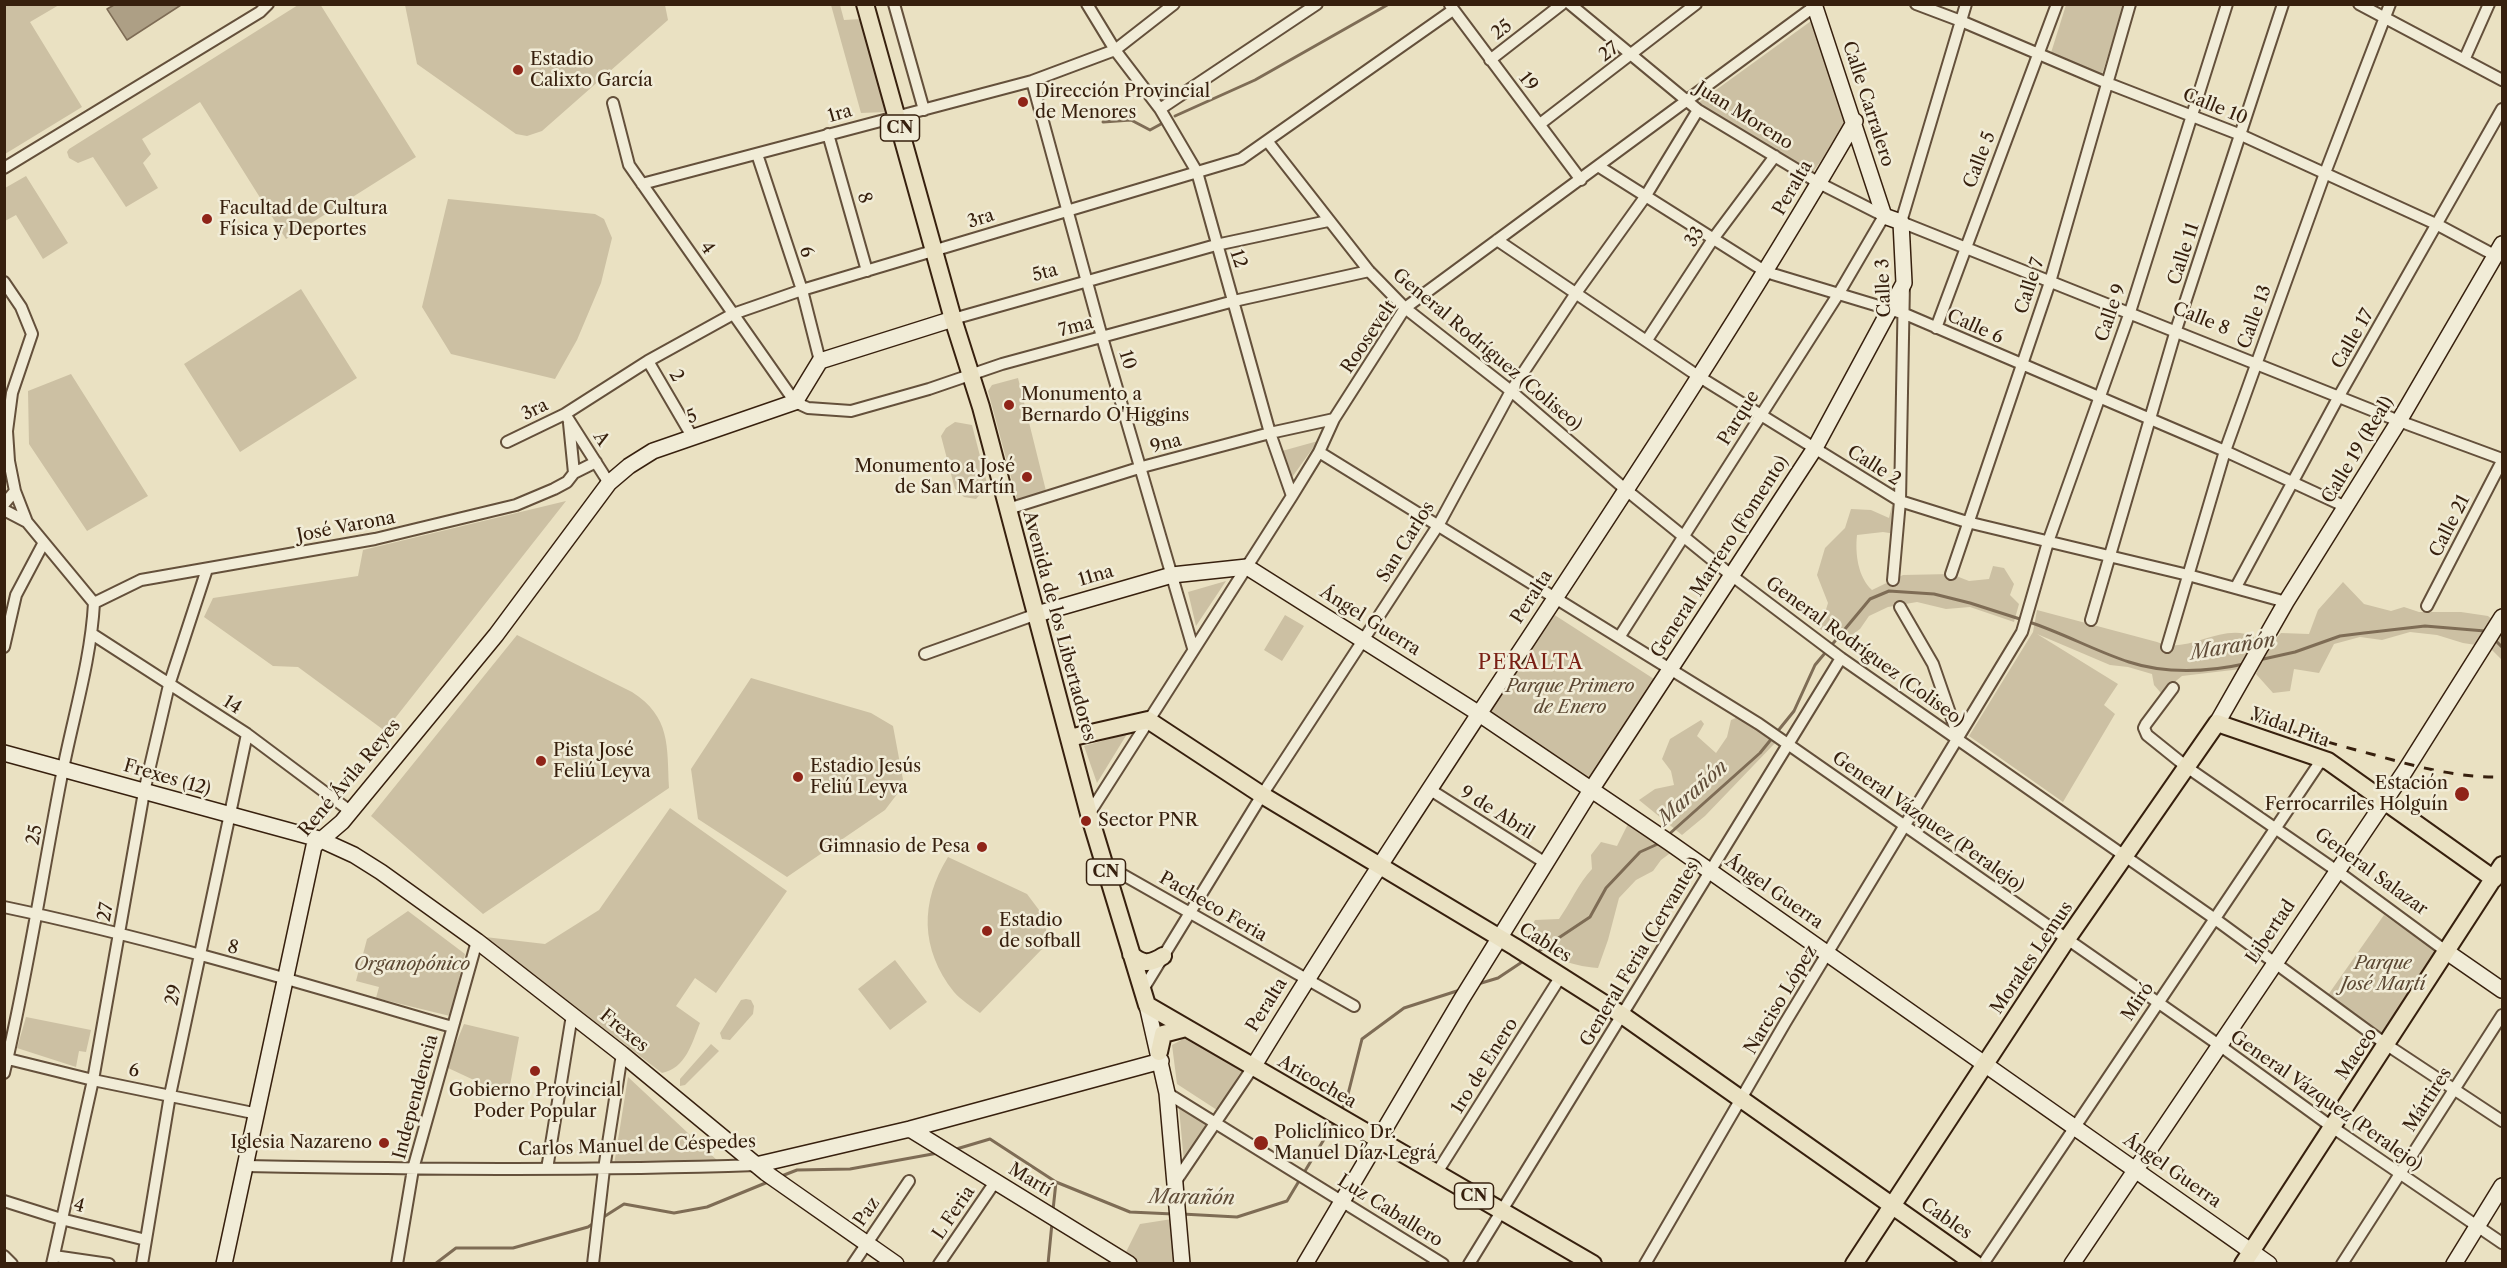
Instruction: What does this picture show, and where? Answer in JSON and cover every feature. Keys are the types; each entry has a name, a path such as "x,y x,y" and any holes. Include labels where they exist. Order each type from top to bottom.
{"main road":[{"name":"Avenida de los Libertadores","path":"865,4 1008,509 1103,864 1145,998"},
{"path":"1069,738 1148,720"},
{"name":"Cables","path":"1148,720 1262,795 1545,965 1622,1015 1975,1263"},
{"name":"Vidal Pita","path":"2217,723 2328,761 2383,802 2498,872"},
{"name":"Morales Lemus","path":"1854,1263 2067,939 2188,768 2217,723"},
{"name":"Maceo","path":"2247,1257 2498,872"},
{"path":"1131,954 1137,960 1144,962 1153,962 1163,956"},
{"name":"Aricochea","path":"1145,998 1186,1028 1593,1263"},
{"path":"1160,1056 1163,1034 1186,1028"}],"street":[{"path":"4,168 260,12 268,4"},
{"path":"894,4 924,110"},
{"path":"1087,4 1115,50"},
{"name":"1ra","path":"642,184 1032,81 1115,50 1174,4"},
{"path":"1160,109 1317,4"},
{"name":"25","path":"1491,60 1562,4"},
{"name":"Juan Moreno","path":"1570,4 1698,110 1819,183 1884,216"},
{"name":"27","path":"1540,124 1696,4"},
{"name":"Calle 10","path":"1916,4 2241,135 2438,225 2499,250"},
{"name":"Calle 3","path":"1893,580 1900,501 1905,314 1901,222 1966,4"},
{"name":"Calle 5","path":"1936,328 2057,4"},
{"name":"Calle 7","path":"1951,574 2050,282 2130,4"},
{"name":"Calle 9","path":"2022,632 2048,542 2130,312 2227,4"},
{"name":"Calle 11","path":"2091,620 2176,330 2283,4"},
{"path":"2359,4 2465,58 2502,80"},
{"name":"Calle 13","path":"2167,647 2225,451 2325,173 2390,4"},
{"path":"2465,58 2489,4"},
{"name":"Roosevelt","path":"1089,814 1292,496 1319,452 1334,419 1406,308 1815,5"},
{"name":"Calle Carralero","path":"1815,5 1855,121 1884,216"},
{"name":"19","path":"1451,7 1581,180"},
{"name":"3ra","path":"507,442 567,417 648,361 733,314 802,290 1241,159 1268,142 1451,7"},
{"name":"12","path":"1115,50 1160,109 1197,172 1270,433 1292,496"},
{"name":"10","path":"1032,81 1102,337 1142,467 1193,648"},
{"name":"4","path":"613,103 629,165 795,402"},
{"name":"Calle 17","path":"2236,587 2339,396 2502,109"},
{"name":"San Carlos","path":"1145,998 1163,956 1262,795 1438,524 1511,391 1576,293 1645,197 1698,110"},
{"name":"Peralta","path":"1176,1181 1217,1123 1306,979 1766,272 1855,121"},
{"name":"8","path":"828,134 867,271"},
{"name":"General Rodríguez (Coliseo)","path":"1268,142 1369,271 1406,308 1511,391 1624,489 1731,574 1840,658 2216,919 2387,1045 2502,1121"},
{"name":"6","path":"757,154 802,290 820,361"},
{"name":"33","path":"1647,339 1713,239 1775,156"},
{"name":"Calle 6","path":"1598,166 1766,272 1839,292 1905,314 2225,451 2346,507"},
{"name":"Calle 8","path":"1884,216 2502,460"},
{"name":"Parque","path":"1620,636 1839,292 1884,216"},
{"name":"5ta","path":"820,361 953,319 1216,244 1328,221"},
{"name":"Calle 2","path":"1497,240 1647,339 1698,376 1900,501 1967,522 2236,587 2286,602"},
{"name":"Calle 19 (Real)","path":"2243,674 2399,421 2499,250"},
{"name":"7ma","path":"795,402 808,408 851,411 929,389 970,374 1234,301 1369,271"},
{"path":"4,282 21,307 32,334 8,391 7,463 27,522 94,603"},
{"name":"General Marrero (Fomento)","path":"1379,1140 1461,999 1591,790 1815,448 1904,283"},
{"name":"2","path":"648,361 693,438"},
{"path":"795,402 820,361"},
{"name":"5","path":"609,483 629,466 653,451 795,402"},
{"path":"567,417 574,473"},
{"name":"A","path":"567,417 609,483"},
{"name":"9na","path":"1008,509 1142,467 1270,433 1334,419"},
{"name":"General Vázquez (Peralejo)","path":"1319,452 1759,724 2158,1002 2332,1127 2502,1243"},
{"name":"Calle 21","path":"2427,606 2502,460"},
{"name":"José Varona","path":"94,603 141,580 375,539 516,506 561,486 574,473 596,462"},
{"name":"René Ávila Reyes","path":"224,1263 258,1114 314,846 319,839 346,817 496,635 609,483"},
{"path":"4,504 15,491"},
{"path":"4,510 27,522"},
{"path":"4,647 16,595 43,544"},
{"name":"11na","path":"925,654 1037,614 1173,575 1247,567"},
{"name":"Ángel Guerra","path":"1247,567 1478,713 1670,843 2136,1168 2247,1257 2270,1263"},
{"name":"27","path":"53,1260 93,1080 144,792 169,685 207,570"},
{"name":"25","path":"4,1073 37,914 63,769 92,634 94,603"},
{"path":"1900,608 1933,664 1959,739"},
{"name":"Libertad","path":"2072,1263 2383,802 2501,619"},
{"name":"Narciso López","path":"1645,1263 2022,632"},
{"name":"14","path":"92,634 248,734 346,817"},
{"name":"General Feria (Cervantes)","path":"1469,1263 1840,658"},
{"name":"Morales Lemus","path":"2217,723 2243,674"},
{"name":"General Salazar","path":"2173,688 2144,728 2146,735 2188,768 2337,871 2502,990"},
{"name":"29","path":"142,1263 170,1095 248,734"},
{"name":"Frexes (12)","path":"4,753 319,839"},
{"name":"Miró","path":"1983,1263 2322,759"},
{"name":"9 de Abril","path":"1429,789 1547,864"},
{"path":"346,817 343,836 348,848 367,863"},
{"name":"Frexes","path":"319,839 367,863 477,941 622,1054 761,1169 897,1263"},
{"name":"Pacheco Feria","path":"1103,864 1354,1006"},
{"name":"8","path":"4,907 119,934 285,978 452,1027"},
{"name":"Independencia","path":"397,1263 413,1169 477,941"},
{"name":"1ro de Enero","path":"1436,1174 1561,976"},
{"name":"Avenida de los Libertadores","path":"1145,998 1167,1093 1182,1263"},
{"path":"546,1169 572,1015"},
{"name":"Mártires","path":"2342,1263 2502,1016"},
{"path":"593,1263 604,1169 622,1054"},
{"name":"Carlos Manuel de Céspedes","path":"246,1166 413,1169 761,1169 942,1120 1160,1056"},
{"name":"6","path":"6,1059 93,1080 258,1114"},
{"name":"Luz Caballero","path":"1167,1093 1443,1263"},
{"path":"932,1143 942,1120"},
{"name":"Martí","path":"910,1129 1129,1263"},
{"path":"1305,1263 1379,1140"},
{"name":"Paz","path":"853,1263 909,1181"},
{"name":"L Feria","path":"939,1263 995,1182"},
{"path":"2454,1263 2502,1186"},
{"name":"4","path":"4,1201 61,1219 146,1240"},
{"path":"4,1256 12,1263"},
{"path":"53,1260 110,1263"}],"green space":[{"path":"5,4 59,5 30,22 82,107 5,154"},
{"path":"320,4 416,157 286,239 200,102 142,139 151,154 143,163 158,188 126,207 93,157 78,163 69,158 67,152 69,149 298,5"},
{"name":"Estadio Calixto García","path":"405,5 665,5 668,20 542,131 527,136 516,134 417,64"},
{"path":"831,5 840,5 844,20 861,19 886,112 861,113"},
{"path":"2066,5 2124,5 2101,77 2050,56"},
{"path":"1811,21 1847,124 1813,172 1698,103"},
{"path":"26,176 68,243 43,259 16,215 5,221 5,188"},
{"path":"448,199 595,214 604,219 612,238 601,283 577,340 555,379 451,354 422,307"},
{"path":"301,289 357,378 240,452 184,364"},
{"path":"71,374 148,496 87,531 29,444 28,391"},
{"path":"1018,378 1048,499 1019,507 988,391 992,385"},
{"path":"955,422 972,425 987,483 976,499 964,497 955,489 941,436 946,428"},
{"path":"1318,441 1290,480 1282,451"},
{"path":"566,501 385,731 298,667 273,666 204,617 213,598 358,576 363,550"},
{"path":"1892,505 1904,514 1902,535 1883,532 1857,535 1858,565 1863,579 1872,590 1903,575 1951,574 1969,581 1989,579 1993,566 2004,568 2014,584 2010,595 2019,604 2014,622 1970,607 1946,609 1917,602 1888,607 1869,616 1860,629 1842,642 1820,629 1828,603 1817,575 1825,548 1845,528 1851,509 1871,510 1889,518"},
{"path":"1226,581 1196,626 1188,592"},
{"path":"2343,582 2364,604 2391,611 2404,607 2419,612 2461,612 2488,616 2502,628 2502,660 2489,647 2463,643 2437,635 2410,632 2382,640 2360,637 2334,644 2319,673 2294,669 2290,691 2273,693 2256,674 2268,647 2281,633 2309,634 2318,610"},
{"path":"2037,610 2168,645 2180,645 2230,633 2242,633 2254,637 2241,669 2182,676 2161,693 2154,685 2152,674 2128,667 2110,665 2037,634 2118,684 2104,705 2115,714 2063,802 1969,736 2033,632"},
{"name":"Parque Primero de Enero","path":"1553,614 1654,679 1588,782 1487,716"},
{"path":"1285,615 1304,626 1282,661 1264,650"},
{"name":"Pista José Feliú Leyva","path":"517,635 632,692 645,702 660,722 664,734 667,746 669,788 483,914 371,816"},
{"name":"Estadio Jesús Feliú Leyva","path":"751,678 871,713 893,726 904,785 885,810 787,877 698,819 691,769"},
{"path":"1738,717 1776,742 1705,816 1682,835 1639,800 1655,789 1674,785 1671,771 1662,759 1670,739 1701,720 1704,724 1697,736 1716,753 1727,737 1731,720"},
{"path":"1127,734 1097,783 1084,746"},
{"path":"670,808 787,891 716,993 695,978 676,1006 700,1023 687,1054 677,1066 662,1073 485,937 545,944 599,910"},
{"path":"1628,824 1673,851 1661,860 1653,871 1636,880 1619,898 1598,968 1577,965 1558,958 1542,946 1530,929 1535,920 1559,919 1592,869 1591,855 1601,842 1617,846"},
{"name":"Estadio de sofball","path":"948,857 1027,894 1047,923 1044,947 980,1013 954,992 943,976 930,942 928,925 932,891"},
{"name":"Organopónico","path":"408,911 465,954 450,1016 376,998 379,987 356,981 367,939"},
{"name":"Parque José Martí","path":"2384,915 2439,953 2383,1034 2328,995"},
{"path":"895,960 927,1002 890,1030 858,989"},
{"path":"741,1000 751,1000 754,1006 753,1014 730,1040 722,1039 720,1033"},
{"path":"26,1017 91,1030 86,1052 79,1051 76,1067 17,1048"},
{"path":"464,1024 519,1037 508,1096 446,1067"},
{"path":"1185,1038 1242,1070 1217,1110 1177,1084 1172,1045"},
{"path":"711,1044 719,1051 685,1085 680,1086 680,1079"},
{"path":"628,1077 719,1162 614,1165"},
{"path":"1179,1108 1209,1125 1184,1162"},
{"path":"1172,1219 1176,1263 1133,1263 1123,1258 1140,1224"}],"shaded area":[{"path":"114,5 181,5 127,40 107,9"}],"waterway":[{"path":"1175,116 1255,80 1389,4"},
{"path":"1103,122 1131,120 1150,130 1161,124"},
{"name":"Marañón","path":"1667,836 1760,753 1794,711 1815,665 1870,599 1889,591 1934,594 2023,620"},
{"name":"Marañón","path":"2029,622 2116,658 2143,666 2186,670 2216,669 2244,664"},
{"name":"Marañón","path":"2259,660 2295,652 2340,636 2425,626 2485,631 2487,634"},
{"name":"Marañón","path":"2495,640 2502,647"},
{"name":"Marañón","path":"1536,953 1590,917 1606,888 1640,852 1660,843"},
{"name":"Marañón","path":"1478,984 1498,978 1525,960"},
{"name":"Marañón","path":"1341,1110 1346,1102 1362,1039 1404,1008 1460,990"},
{"name":"Marañón","path":"1182,1214 1237,1217 1287,1201 1335,1121"},
{"name":"Marañón","path":"953,1150 990,1139 1056,1182 1130,1212 1173,1214"},
{"path":"779,1177 797,1170 850,1169 938,1153"},
{"path":"602,1218 624,1204 674,1213 707,1207 768,1182"},
{"name":"Marañón","path":"1053,1210 1056,1182"},
{"path":"435,1264 456,1248 513,1248 588,1227 594,1223"},
{"name":"Marañón","path":"1048,1264 1052,1223"}],"railway":[{"path":"2251,718 2328,742 2422,767 2454,774 2502,777"}],"place":[{"name":"Estadio Calixto García","path":"518,70"},
{"name":"Dirección Provincial de Menores","path":"1023,102"},
{"name":"Facultad de Cultura Física y Deportes","path":"207,219"},
{"name":"Monumento a Bernardo O'Higgins","path":"1009,405"},
{"name":"Monumento a José de San Martín","path":"1027,477"},
{"name":"Pista José Feliú Leyva","path":"541,761"},
{"name":"Estadio Jesús Feliú Leyva","path":"798,777"},
{"name":"Estación Ferrocarriles Holguín","path":"2462,794"},
{"name":"Sector PNR","path":"1086,821"},
{"name":"Gimnasio de Pesa","path":"982,847"},
{"name":"Estadio de sofball","path":"987,931"},
{"name":"Gobierno Provincial Poder Popular","path":"535,1071"},
{"name":"Iglesia Nazareno","path":"384,1143"},
{"name":"Policlínico Dr. Manuel Díaz Legrá","path":"1261,1143"}],"district":[{"name":"PERALTA","path":"1531,663"}]}
